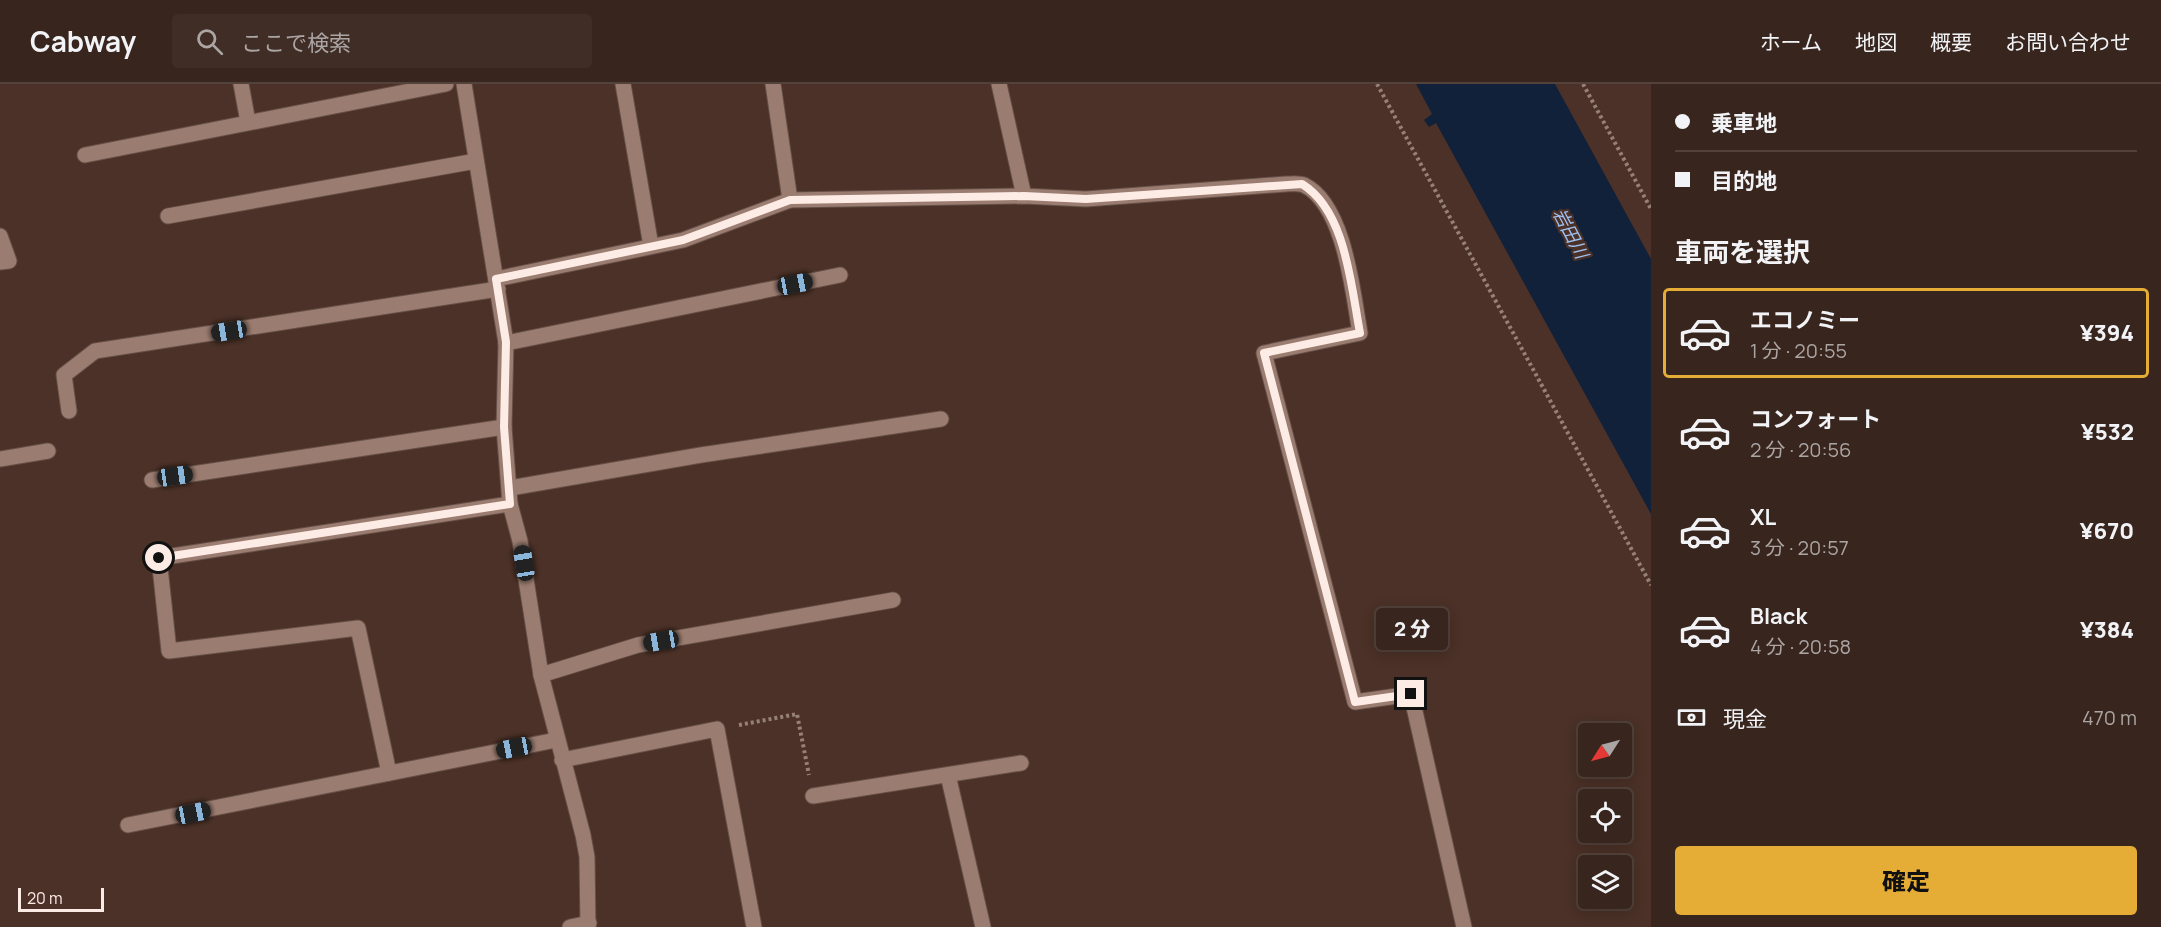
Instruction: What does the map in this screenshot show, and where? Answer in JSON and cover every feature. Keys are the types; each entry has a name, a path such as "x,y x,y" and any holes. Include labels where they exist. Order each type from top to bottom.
{"street":[{"path":"241,84 248,123"},
{"path":"85,155 446,84"},
{"path":"464,84 506,342 504,427 510,504 520,541 541,675 587,857 588,925 570,927"},
{"path":"623,84 651,246"},
{"path":"773,84 790,200"},
{"path":"999,84 1024,196"},
{"path":"168,216 476,161"},
{"path":"69,411 64,375 95,351 497,284 683,240 790,200 1024,196 1086,199 1286,183 1302,184 1314,191 1332,219 1347,260 1360,333 1264,353 1355,702 1411,694 1464,927"},
{"path":"0,236 9,261 0,262"},
{"path":"506,342 840,275"},
{"path":"510,488 701,454 941,419"},
{"path":"152,480 504,427"},
{"path":"0,459 48,451"},
{"path":"389,774 358,628 169,651 159,558 510,504"},
{"path":"541,675 638,645 893,600"},
{"path":"562,760 717,729 754,927"},
{"path":"128,825 556,740"},
{"path":"813,796 1021,763"},
{"path":"948,775 983,927"}],"path":[{"path":"1377,84 1651,585"},
{"path":"1583,84 1651,209"},
{"path":"717,729 796,714 813,796"}],"water":[{"name":"岩田川","path":"1416,84 1555,84 1651,259 1651,514 1436,123 1429,127 1424,120 1432,114"}],"route":[{"path":"159,558 510,504 504,427 506,342 496,279 683,240 790,200 1024,196 1086,199 1286,183 1302,184 1314,191 1332,219 1347,260 1360,333 1264,353 1355,702 1411,694"}]}
